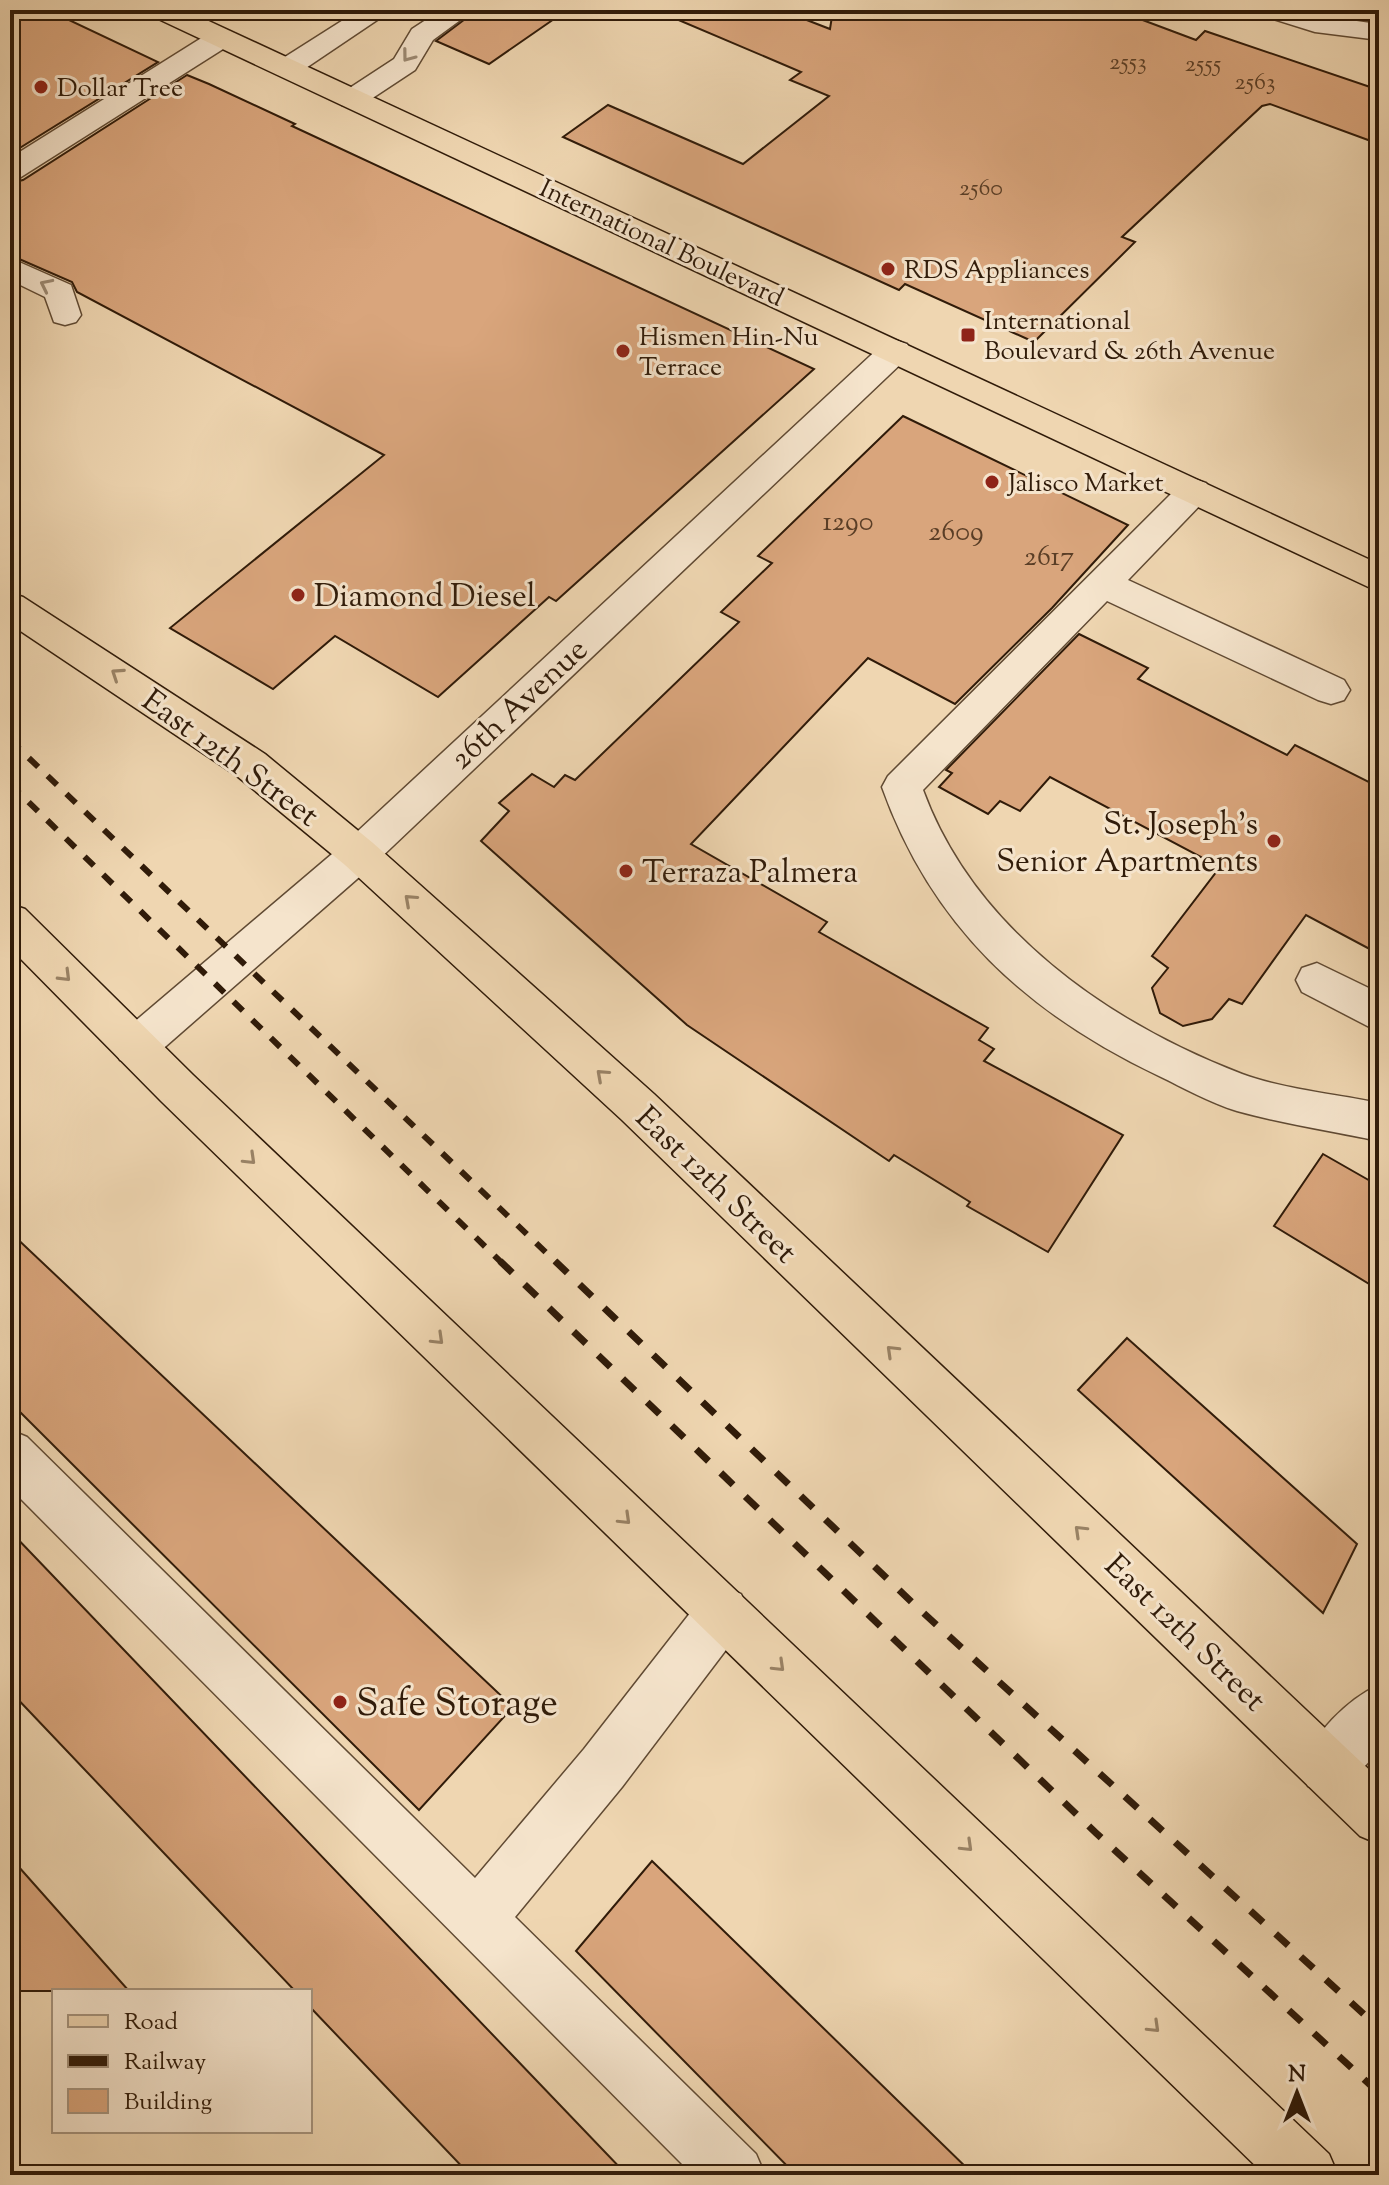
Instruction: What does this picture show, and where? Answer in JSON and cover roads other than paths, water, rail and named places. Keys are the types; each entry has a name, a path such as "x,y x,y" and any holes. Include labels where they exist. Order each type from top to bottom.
{"main road":[{"name":"International Boulevard","path":"162,10 1379,579"},
{"name":"East 12th Street","path":"10,606 251,765 359,854 638,1107 1379,1817"},
{"path":"10,921 135,1047 1308,2175"}],"street":[{"path":"287,68 378,10"},
{"path":"352,99 405,64 422,35 460,10"},
{"path":"1274,10 1315,24 1379,32"},
{"path":"10,171 221,38"},
{"path":"10,268 60,292 65,315"},
{"name":"26th Avenue","path":"135,1047 359,854 895,351"},
{"path":"1194,491 902,787 920,837 953,890 1006,952 1049,989 1137,1045 1237,1092 1379,1122"},
{"path":"1103,584 1331,690"},
{"path":"1317,980 1379,1014"},
{"path":"10,1454 735,2175"},
{"path":"477,1918 599,1774 723,1612"},
{"path":"1327,1767 1379,1712"}],"railway":[{"path":"10,740 557,1263"},
{"path":"10,784 502,1263"},
{"path":"500,1261 1096,1833 1379,2093"},
{"path":"555,1261 918,1608 1379,2028"}],"place":[{"name":"Dollar Tree","path":"41,87"},
{"name":"RDS Appliances","path":"888,269"},
{"name":"International Boulevard & 26th Avenue","path":"968,335"},
{"name":"Hismen Hin-Nu Terrace","path":"623,351"},
{"name":"Jalisco Market","path":"992,482"},
{"name":"Diamond Diesel","path":"298,595"},
{"name":"St. Joseph’s Senior Apartments","path":"1274,841"},
{"name":"Terraza Palmera","path":"626,871"},
{"name":"Safe Storage","path":"340,1702"}]}
